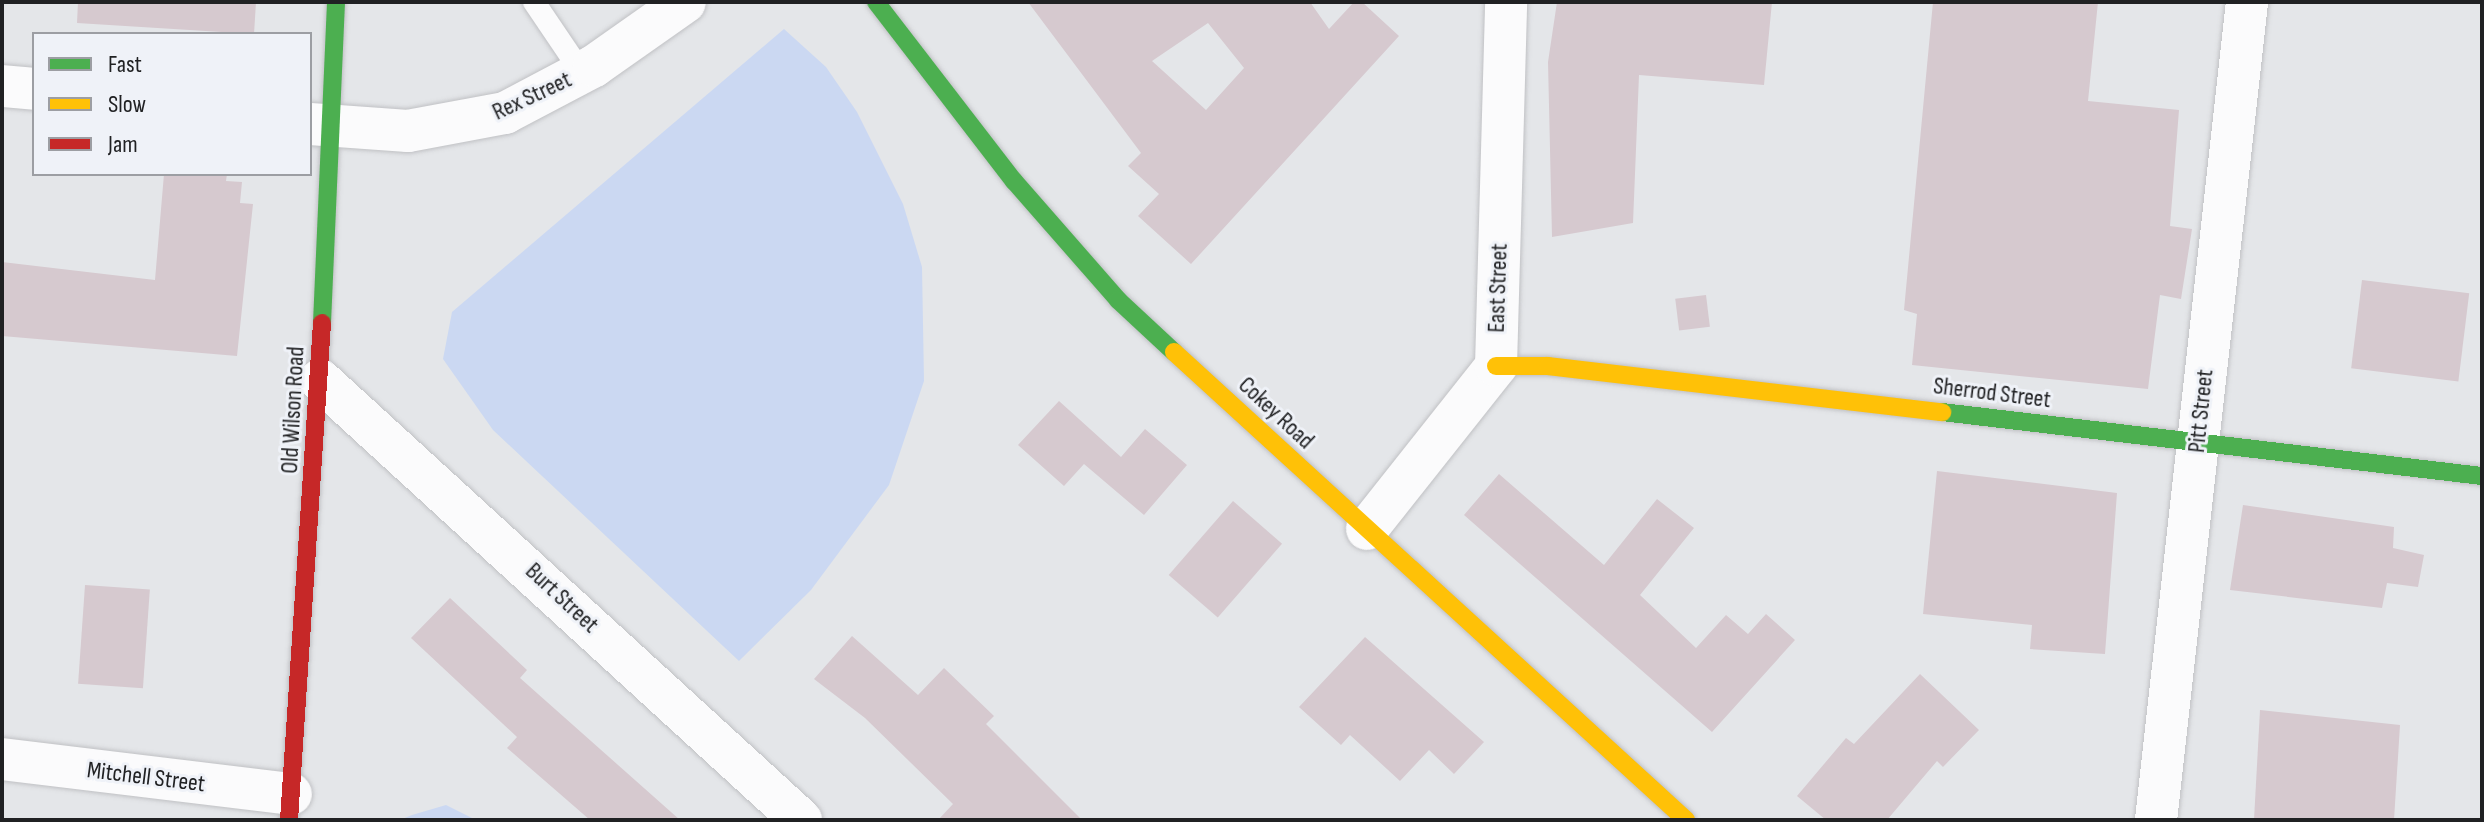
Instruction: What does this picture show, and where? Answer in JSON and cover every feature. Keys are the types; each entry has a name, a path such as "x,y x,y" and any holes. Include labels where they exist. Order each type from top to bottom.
{"street":[{"name":"Old Wilson Road","path":"290,807 320,380 319,125 336,2"},
{"name":"Rex Street","path":"319,125 408,131 505,113 582,73 685,2"},
{"name":"Cokey Road","path":"876,2 1066,245 1367,529 1686,820"},
{"name":"East Street","path":"1367,529 1496,366 1506,2"},
{"name":"Pitt Street","path":"2156,820 2247,2"},
{"path":"2,86 32,89"},
{"name":"Sherrod Street","path":"1496,366 1548,366 2198,440 2482,476"},
{"name":"Burt Street","path":"320,380 801,820"},
{"name":"Mitchell Street","path":"2,759 290,807"}],"lane":[{"path":"534,2 582,73"}],"shaded area":[{"path":"784,29 826,67 857,112 903,204 922,267 924,381 889,485 811,590 739,661 493,430 443,359 452,312"},
{"path":"446,805 476,820 400,820 412,815"}],"building":[{"path":"78,2 256,2 254,32 77,23"},
{"path":"1028,2 1310,2 1329,29 1354,2 1362,2 1399,36 1191,264 1138,216 1159,194 1128,166 1141,153","holes":["1208,23 1244,68 1206,110 1152,61"]},
{"path":"1557,2 1772,2 1764,85 1639,75 1633,223 1552,237 1548,62"},
{"path":"1933,2 2098,2 2088,101 2179,110 2170,226 2192,229 2181,299 2160,295 2148,389 1912,365 1917,314 1904,310"},
{"path":"164,176 227,176 226,181 242,182 240,203 253,204 237,356 2,336 2,262 155,280"},
{"path":"2362,280 2469,293 2458,381 2351,368"},
{"path":"1706,295 1710,327 1679,331 1675,299"},
{"path":"1059,401 1121,457 1145,429 1187,465 1144,515 1084,464 1064,486 1018,445"},
{"path":"1937,471 2117,493 2105,654 2030,649 2032,625 1923,614"},
{"path":"1499,474 1604,565 1657,499 1694,528 1640,595 1696,648 1726,615 1748,634 1766,614 1795,640 1712,732 1464,515"},
{"path":"1233,501 1282,544 1218,618 1169,575"},
{"path":"2243,505 2394,527 2393,548 2424,555 2418,587 2387,583 2382,608 2230,590"},
{"path":"85,585 150,590 143,688 78,684"},
{"path":"450,598 527,670 520,678 680,820 590,820 507,748 517,737 411,638"},
{"path":"852,636 918,695 944,668 994,716 986,724 1082,820 938,820 953,804 865,718 814,679"},
{"path":"1365,637 1484,742 1454,774 1429,750 1400,781 1350,735 1341,745 1299,707"},
{"path":"1920,674 1979,730 1943,767 1937,761 1887,820 1826,820 1797,796 1846,738 1854,744"},
{"path":"2260,710 2400,725 2394,820 2254,820"}],"traffic: fast":[{"path":"322,323 336,2"},
{"path":"876,2 1014,181 1118,300 1174,352"},
{"path":"1942,412 2482,476"}],"traffic: slow":[{"path":"1174,352 1686,820"},
{"path":"1496,366 1548,366 1942,412"}],"traffic: jam":[{"path":"289,820 322,323"}]}
